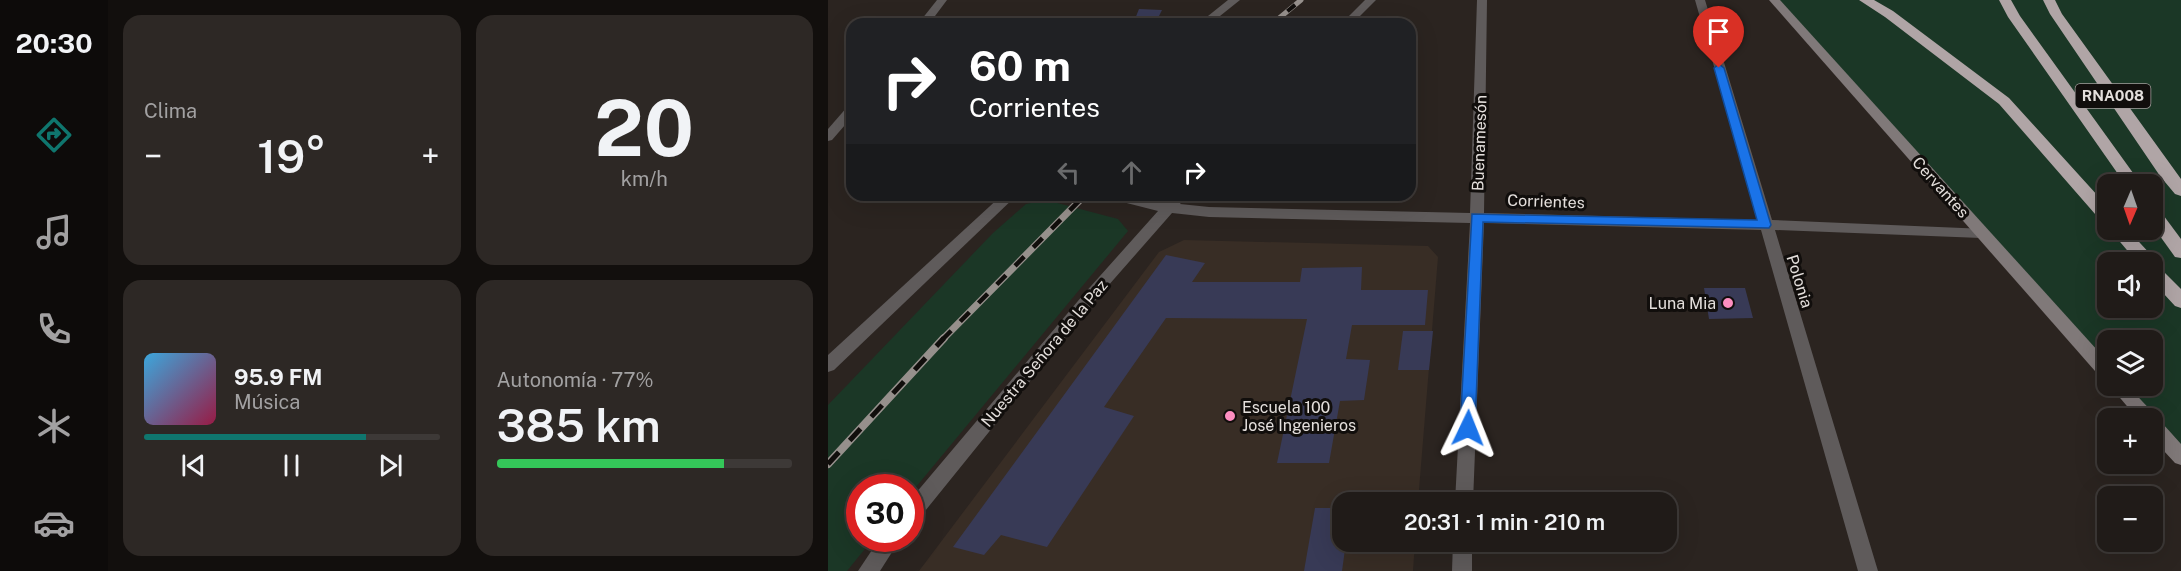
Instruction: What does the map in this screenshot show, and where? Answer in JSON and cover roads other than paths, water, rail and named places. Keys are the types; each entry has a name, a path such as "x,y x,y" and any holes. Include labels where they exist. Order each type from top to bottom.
{"highway":[{"path":"1865,0 1890,14 2004,101 2097,206"},
{"name":"RNA008","path":"2005,0 2014,17 2126,174"},
{"name":"RNA008","path":"2049,0 2056,14 2166,172 2181,190"},
{"path":"2163,227 2181,252"},
{"path":"2127,240 2138,252"},
{"path":"2163,281 2181,301"}],"main road":[{"name":"Cervantes","path":"1774,0 2097,362"},
{"path":"2127,396 2138,408"},
{"path":"2163,437 2181,457"}],"street":[{"path":"927,18 942,0"},
{"path":"1211,18 1234,0"},
{"path":"1352,18 1371,0"},
{"name":"Buenamesón","path":"1464,492 1477,218 1482,0"},
{"name":"Polonia","path":"1700,0 1764,225 1868,571"},
{"path":"828,120 846,117"},
{"path":"828,137 846,119"},
{"path":"831,359 1003,201"},
{"name":"Corrientes","path":"1138,201 1168,208 1209,212 1764,225 1982,233"},
{"name":"Nuestra Señora de la Paz","path":"924,498 1089,299 1174,201"},
{"path":"868,571 882,552"},
{"path":"1462,571 1463,552"}],"railway":[{"path":"1279,18 1301,0"},
{"path":"942,340 1079,201"},
{"path":"828,464 944,338"}],"place":[{"name":"Luna Mia","path":"1728,303"},
{"name":"Escuela 100 José Ingenieros","path":"1230,416"}]}
